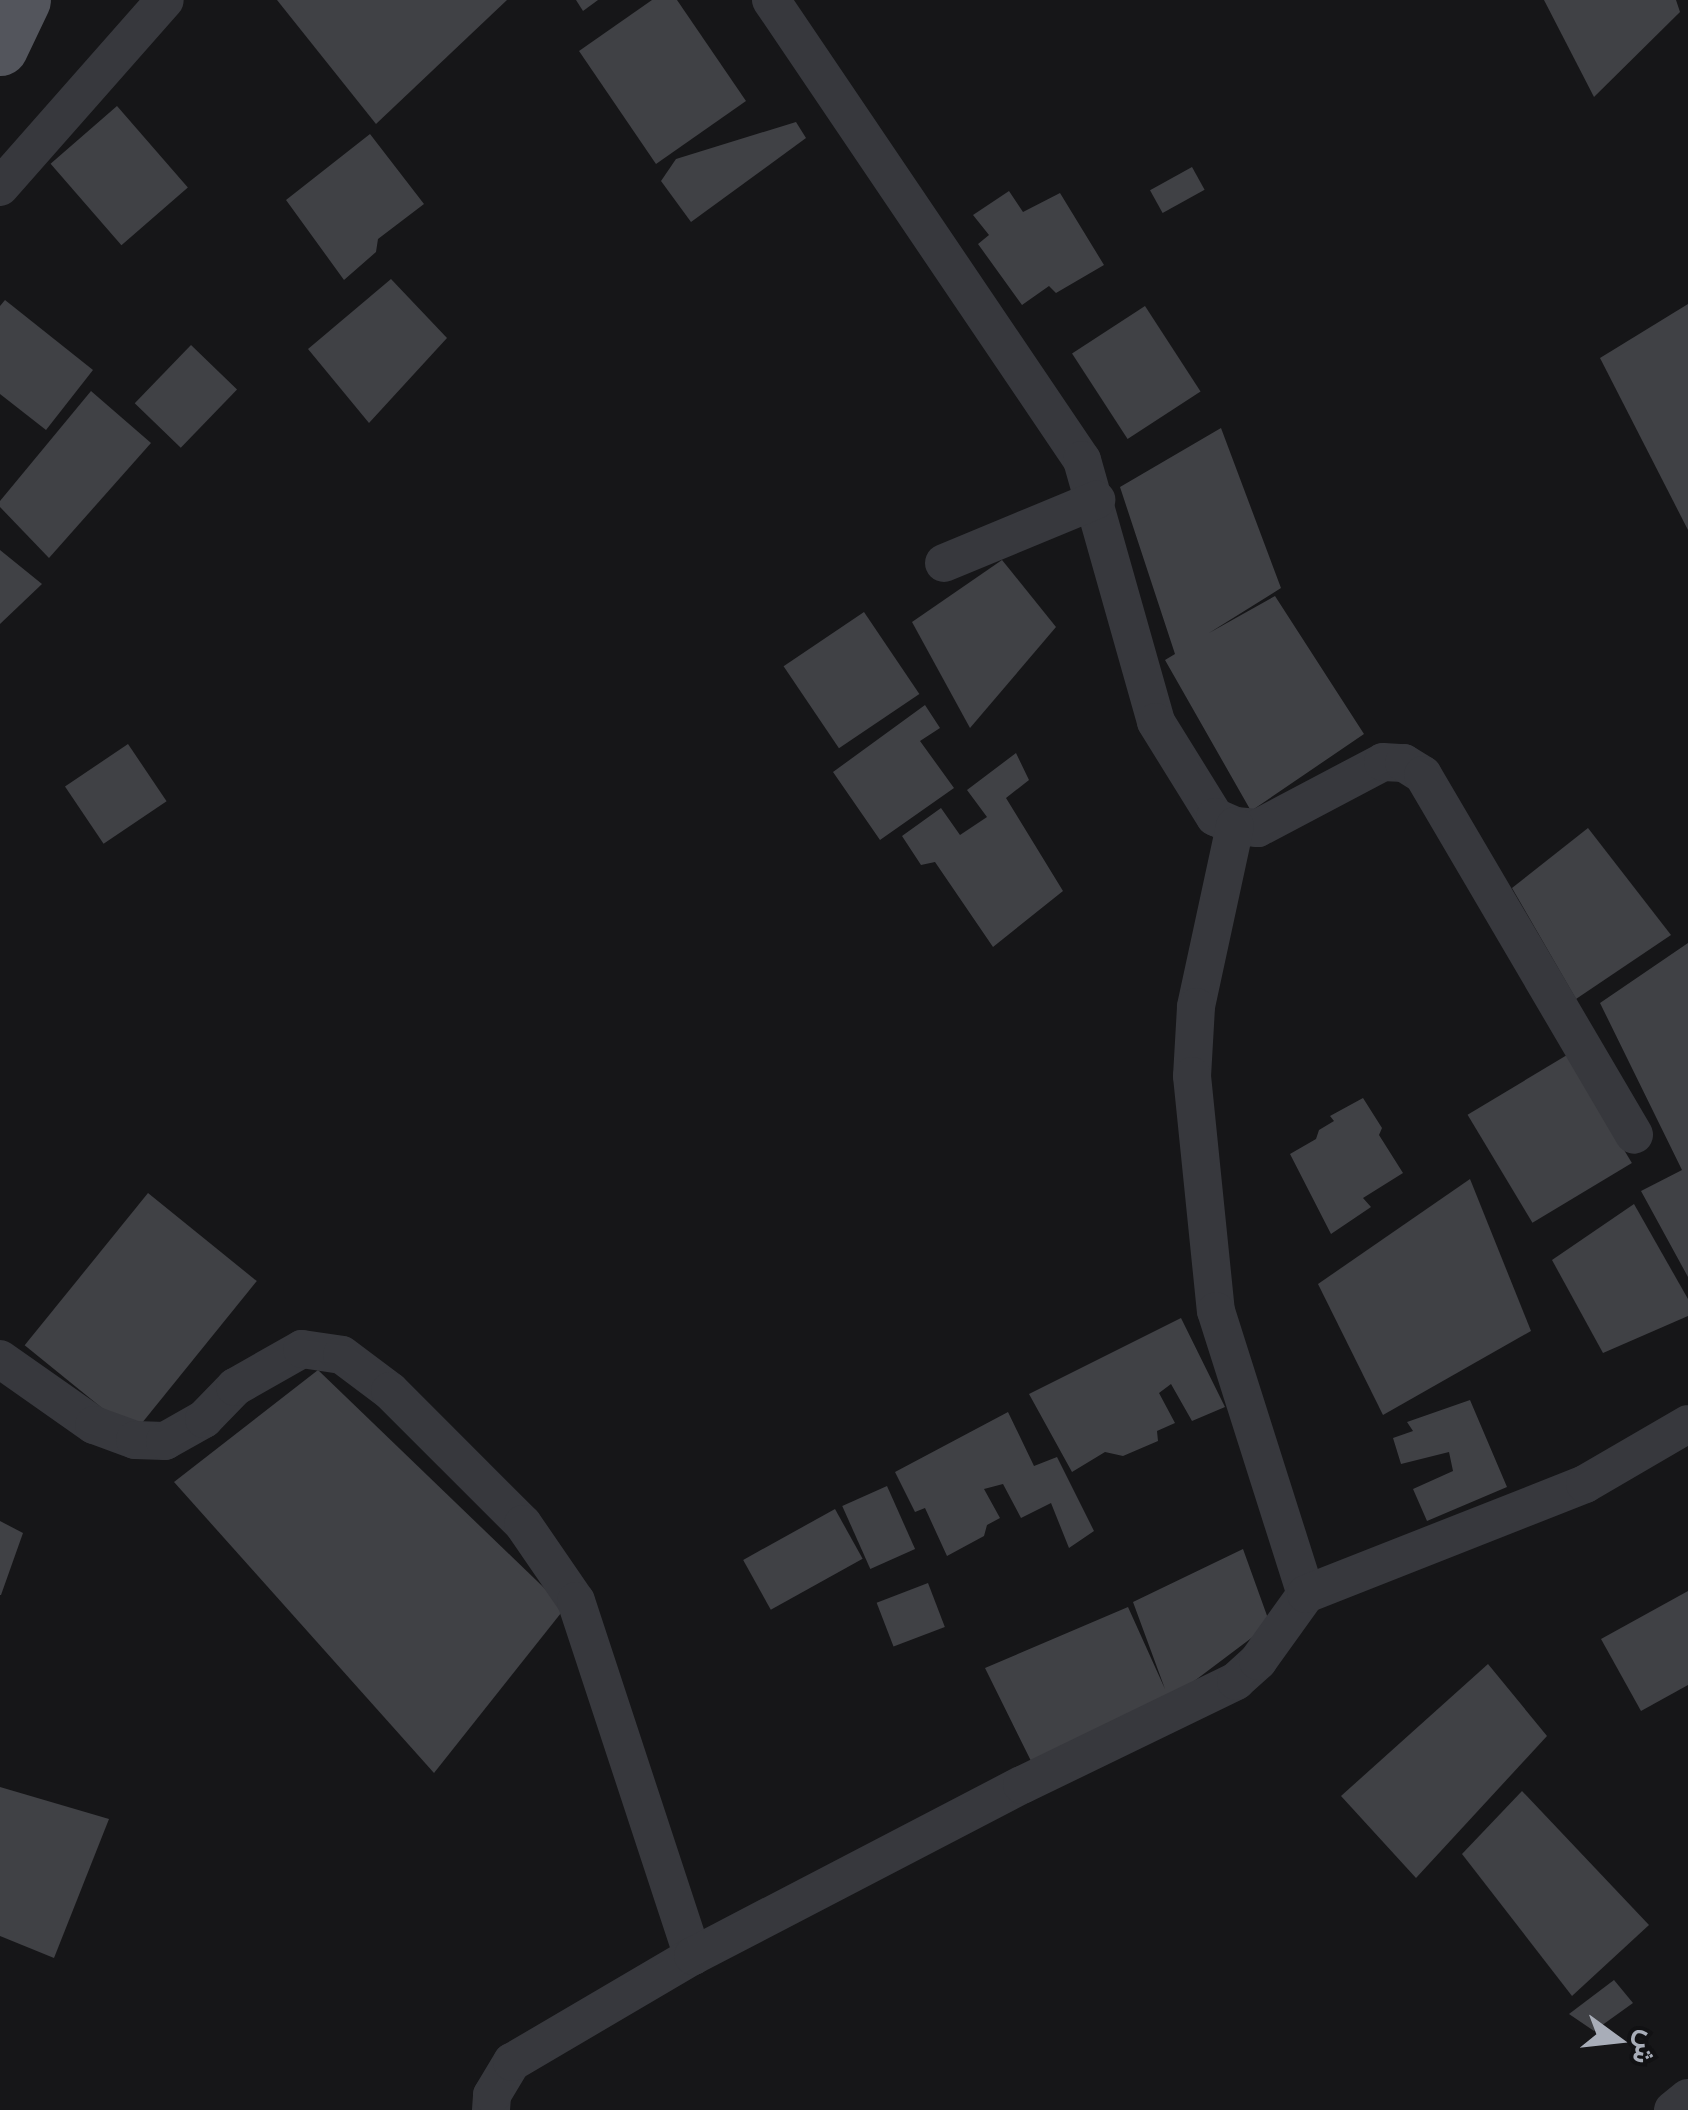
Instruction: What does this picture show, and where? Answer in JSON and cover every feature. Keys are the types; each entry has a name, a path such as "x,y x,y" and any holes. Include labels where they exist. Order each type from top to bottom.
{"main road":[{"path":"0,48 23,0"}],"street":[{"path":"0,187 165,0"},
{"path":"771,0 964,279 1082,460 1156,722 1215,817 1235,826 1258,828 1383,762 1404,763 1423,775 1634,1135"},
{"path":"944,562 1096,500"},
{"path":"1235,826 1196,1007 1192,1076 1216,1311 1306,1594"},
{"path":"0,1359 94,1425 135,1440 166,1442 204,1418 235,1387 302,1349 342,1355 390,1391 523,1524 576,1601 693,1956"},
{"path":"490,2110 492,2095 512,2062 693,1956 1022,1786 1236,1682 1258,1661 1306,1594 1585,1484 1688,1424"},
{"path":"1673,2110 1688,2098"}],"building":[{"path":"277,0 507,0 376,124"},
{"path":"576,0 598,0 583,11"},
{"path":"652,0 677,0 746,101 656,164 579,51"},
{"path":"1544,0 1676,0 1680,12 1594,97"},
{"path":"117,106 188,188 121,245 51,164"},
{"path":"796,122 806,138 691,222 661,181 676,159"},
{"path":"370,134 424,204 378,239 376,252 344,280 286,200"},
{"path":"1192,167 1205,190 1163,213 1150,190"},
{"path":"1009,191 1023,212 1060,193 1104,265 1056,293 1049,286 1022,305 978,244 989,235 973,215"},
{"path":"391,279 447,338 369,423 308,349"},
{"path":"5,300 93,370 46,430 0,394 0,306"},
{"path":"1688,304 1688,530 1600,358"},
{"path":"1145,306 1201,392 1128,439 1072,353"},
{"path":"191,345 237,389 181,448 135,403"},
{"path":"91,391 151,443 49,558 0,507 0,501"},
{"path":"1221,428 1281,588 1209,633 1275,596 1364,734 1251,811 1165,660 1175,654 1120,487"},
{"path":"0,550 42,584 0,624"},
{"path":"1002,560 1056,627 970,728 912,622"},
{"path":"864,612 919,694 839,748 784,666"},
{"path":"925,705 940,728 920,741 954,788 880,840 833,772"},
{"path":"128,744 167,801 104,844 65,786"},
{"path":"1016,753 1029,780 1006,798 1063,891 993,947 935,862 921,865 902,836 941,808 960,835 987,817 967,790"},
{"path":"1588,828 1671,935 1576,999 1512,888"},
{"path":"1688,943 1688,1277 1641,1191 1682,1170 1600,1003"},
{"path":"1567,1055 1632,1163 1532,1223 1468,1115"},
{"path":"1363,1098 1382,1128 1379,1135 1403,1173 1363,1198 1371,1207 1331,1234 1290,1154 1316,1139 1319,1130 1334,1121 1330,1116"},
{"path":"1470,1179 1531,1331 1383,1415 1318,1284"},
{"path":"148,1193 257,1281 133,1433 25,1345"},
{"path":"1634,1204 1688,1299 1688,1316 1603,1353 1552,1260"},
{"path":"1181,1318 1225,1407 1192,1421 1171,1384 1159,1393 1175,1423 1157,1431 1158,1441 1123,1456 1105,1452 1072,1472 1029,1394"},
{"path":"318,1370 565,1608 434,1773 174,1482"},
{"path":"1470,1400 1507,1487 1427,1521 1413,1489 1453,1471 1449,1452 1401,1464 1393,1438 1413,1431 1407,1422"},
{"path":"1008,1412 1034,1466 1057,1457 1094,1531 1069,1548 1051,1503 1021,1518 1003,1484 984,1489 1000,1518 987,1525 984,1536 947,1556 925,1508 915,1512 895,1472"},
{"path":"887,1486 915,1549 870,1569 842,1506"},
{"path":"835,1509 863,1559 771,1610 743,1560"},
{"path":"0,1521 23,1533 1,1595 0,1595"},
{"path":"1243,1549 1270,1624 1169,1700 1033,1765 985,1668 1128,1607 1165,1689 1133,1602"},
{"path":"928,1583 945,1627 893,1647 877,1603"},
{"path":"1688,1591 1688,1685 1641,1711 1601,1639"},
{"path":"1488,1664 1547,1736 1416,1878 1341,1796"},
{"path":"0,1787 109,1819 54,1958 0,1936"},
{"path":"1522,1791 1649,1925 1572,1996 1462,1854"},
{"path":"1614,1980 1633,2003 1594,2031 1569,2014"}]}
